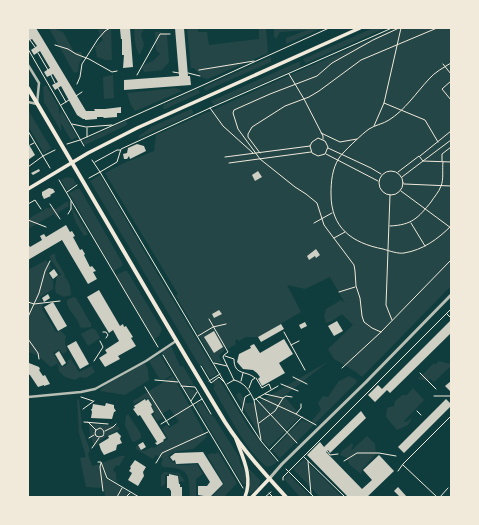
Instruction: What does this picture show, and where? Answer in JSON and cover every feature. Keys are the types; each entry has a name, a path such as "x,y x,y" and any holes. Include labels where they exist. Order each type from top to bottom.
{"main road":[{"path":"28,189 72,162 137,128 360,28"},
{"path":"28,88 130,264 236,438 286,497"},
{"path":"236,438 248,475 249,484 245,497"},
{"path":"252,497 270,479"}],"street":[{"path":"28,65 39,83 37,104 28,102"},
{"path":"270,479 282,464 451,295"},
{"path":"28,397 81,392 95,389 176,341"}],"path":[{"path":"77,84 80,77 82,64 98,39 110,28"},
{"path":"67,144 87,137 329,28"},
{"path":"94,163 117,150 121,150 210,108 392,28"},
{"path":"374,127 384,103 400,28"},
{"path":"381,332 364,322 360,298 356,286 354,265 324,225 317,203 260,159 238,129 233,113 234,110 270,94 317,76 332,63 373,40 400,28"},
{"path":"260,153 248,137 250,129 285,106 304,99 319,91 361,60 437,28"},
{"path":"136,75 160,34 170,34"},
{"path":"30,40 35,47"},
{"path":"55,45 68,49 112,72 117,71"},
{"path":"28,49 84,146"},
{"path":"38,53 48,70"},
{"path":"199,70 256,60"},
{"path":"400,190 451,227 426,246 403,253 374,248 358,242 344,232 333,213 331,206 331,180 338,160 370,128 389,120 413,99 429,79 451,63"},
{"path":"443,64 451,74"},
{"path":"173,72 179,74"},
{"path":"188,73 200,76"},
{"path":"289,74 304,99 328,148 371,168 381,175"},
{"path":"51,75 55,83"},
{"path":"451,81 442,88 451,100"},
{"path":"58,88 66,102"},
{"path":"76,96 82,92"},
{"path":"60,105 69,100"},
{"path":"384,103 425,120 438,142"},
{"path":"210,108 223,126 254,154"},
{"path":"71,124 86,127 113,125"},
{"path":"86,127 87,137"},
{"path":"28,131 50,168"},
{"path":"398,173 451,131"},
{"path":"321,132 340,142 359,139"},
{"path":"225,157 310,146 318,138 323,140"},
{"path":"401,177 451,140"},
{"path":"30,145 35,142"},
{"path":"310,146 312,152 318,156 325,154 379,181"},
{"path":"389,226 402,226 419,217 442,185 442,154 451,147"},
{"path":"325,154 328,148"},
{"path":"28,167 43,156 55,150"},
{"path":"89,178 117,162 121,150"},
{"path":"229,163 312,152"},
{"path":"419,156 424,160 451,162"},
{"path":"92,160 242,412 261,441 278,461"},
{"path":"391,170 398,173 403,184 400,190 396,194 390,194 382,191 379,181 381,175 384,172 391,170"},
{"path":"58,180 208,432 244,489"},
{"path":"403,184 451,186"},
{"path":"66,193 77,186"},
{"path":"390,194 386,305 392,320"},
{"path":"28,204 35,200 41,209"},
{"path":"68,214 71,200"},
{"path":"50,204 60,219"},
{"path":"314,223 333,213"},
{"path":"28,220 46,227"},
{"path":"411,222 426,246"},
{"path":"333,239 344,232"},
{"path":"342,368 381,332 451,260"},
{"path":"28,317 39,293 45,271 50,261"},
{"path":"339,292 356,286"},
{"path":"28,302 34,304 60,301"},
{"path":"283,480 283,477 451,309"},
{"path":"446,313 451,318"},
{"path":"209,319 228,352 224,356"},
{"path":"198,336 213,327 226,324"},
{"path":"103,332 106,332 108,335 106,338"},
{"path":"284,332 305,370"},
{"path":"28,339 38,353 39,360"},
{"path":"94,361 103,347 100,341"},
{"path":"291,345 299,341"},
{"path":"224,356 223,357 234,380"},
{"path":"224,356 234,359 235,368 243,373 248,373 255,378 262,388 268,384 272,389"},
{"path":"214,363 228,367"},
{"path":"201,366 209,381"},
{"path":"241,382 243,373"},
{"path":"420,373 436,389"},
{"path":"209,381 220,374"},
{"path":"209,381 210,383 219,377 223,383 225,382"},
{"path":"293,377 306,384"},
{"path":"249,389 252,380 255,378"},
{"path":"155,380 179,382"},
{"path":"226,384 234,380 241,382 249,389 254,400 261,441"},
{"path":"281,384 298,391"},
{"path":"145,386 169,425"},
{"path":"181,386 195,387 211,414"},
{"path":"254,400 278,386"},
{"path":"190,401 197,391"},
{"path":"242,412 245,397 251,394"},
{"path":"264,394 283,398 286,396 292,397"},
{"path":"434,396 451,396"},
{"path":"81,397 94,401 83,408"},
{"path":"258,397 320,426"},
{"path":"258,423 270,415 279,406 283,398"},
{"path":"161,424 202,399"},
{"path":"256,399 300,447"},
{"path":"296,414 301,408 301,404"},
{"path":"417,411 421,415"},
{"path":"398,472 403,464 451,416"},
{"path":"269,450 302,418"},
{"path":"84,422 108,424"},
{"path":"88,422 96,430"},
{"path":"92,448 99,437 103,436 104,431 116,424"},
{"path":"96,430 100,428 104,431"},
{"path":"95,435 96,430"},
{"path":"156,462 162,453 208,432"},
{"path":"95,435 99,437"},
{"path":"89,438 95,435"},
{"path":"327,451 330,455 338,454"},
{"path":"344,461 357,453 379,453 396,456"},
{"path":"304,456 345,497"},
{"path":"308,460 312,494"},
{"path":"101,462 107,478 139,497"},
{"path":"101,462 100,467 103,491"},
{"path":"403,464 437,497"},
{"path":"286,469 314,497"},
{"path":"117,497 122,487"},
{"path":"440,497 448,488"},
{"path":"126,497 130,492"},
{"path":"265,497 270,492 273,497"}],"shaded area":[{"path":"49,28 55,28 63,32 74,52 81,52 83,57 79,64 78,72 74,73"},
{"path":"102,28 111,28 112,60 105,60 97,57 95,46 103,40 98,30"},
{"path":"134,28 145,28 141,34 144,45 140,55 136,46"},
{"path":"187,28 198,28 198,32 207,32 209,45 259,39 259,28 266,28 268,53 208,79 203,78 194,68 191,68"},
{"path":"274,28 322,28 286,44 286,38 307,30 280,32 276,39 274,36"},
{"path":"373,28 386,28 306,63 303,59"},
{"path":"396,28 451,28 451,286 362,377 334,359 328,349 353,325 342,314 326,323 324,316 326,309 341,300 345,303 330,277 305,289 287,285 301,312 258,337 246,337 239,341 237,339 235,341 236,344 228,349 226,346 223,347 225,350 219,356 222,363 214,362 176,296 178,294 105,173 124,163 154,151 156,135"},
{"path":"155,32 167,34 169,62 162,70 144,72 142,68 145,64 153,61 160,54 156,50"},
{"path":"271,57 271,62 205,91 204,88 206,86"},
{"path":"300,61 300,67 214,105 211,101"},
{"path":"113,75 114,98 104,99 103,77"},
{"path":"46,85 58,106 60,116 61,110 77,137 71,140 61,123 61,131 44,102 43,87"},
{"path":"176,88 182,91 135,111 131,105 127,93"},
{"path":"199,90 200,93 165,109 163,108 164,105"},
{"path":"191,109 193,114 139,138 139,136 151,127"},
{"path":"28,110 51,148 44,153 28,126"},
{"path":"125,121 127,122 127,125 85,145 83,141"},
{"path":"100,175 217,374 210,378 202,364 199,365 90,181"},
{"path":"67,177 73,178 76,184 67,190 61,180"},
{"path":"80,189 123,264 114,271 69,193"},
{"path":"68,201 69,206 59,212 57,218 54,214 28,229 28,219 47,208 56,209"},
{"path":"72,207 88,234 84,236 74,218"},
{"path":"53,254 55,254 56,260 65,275 64,276 70,287 71,295 64,297 56,293 55,288 57,276 61,275 50,258"},
{"path":"46,260 52,268 47,272 53,281 53,289 40,297 43,305 42,309 56,332 61,331 66,336 65,342 67,351 63,354 59,349 53,353 61,367 67,365 68,360 71,359 79,372 92,366 95,372 86,378 80,377 75,380 65,377 59,371 58,363 51,367 37,355 28,352 28,270"},
{"path":"127,271 162,329 159,336 154,339 116,275"},
{"path":"73,297 76,298 91,324 91,327 81,328 69,309 67,300"},
{"path":"92,328 96,330 100,338 88,346 81,334"},
{"path":"171,346 180,366 183,366 194,385 187,385 196,393 191,399 162,352"},
{"path":"160,355 172,375 163,380 159,378 149,361"},
{"path":"329,361 284,396 301,416 269,447 264,442 236,395 240,392 246,403 257,403"},
{"path":"439,361 451,364 451,366 434,382 430,379 428,381 418,379 434,363 435,365"},
{"path":"145,363 148,370 149,380 125,395 100,391 106,385"},
{"path":"173,376 207,437 193,449 174,452 168,456 170,460 180,465 197,464 203,474 196,479 196,497 190,497 189,482 186,473 178,469 163,467 161,464 163,459 156,455 153,459 136,449 138,445 141,450 144,451 152,447 154,448 168,439 162,428 167,425 169,428 179,422 170,409 161,414 163,418 157,421 153,415 155,413 149,398 145,398 134,404 133,401"},
{"path":"349,376 357,380 356,383 280,458 272,450 302,420 310,423 321,410 318,403 323,396 328,397 339,381"},
{"path":"219,379 249,428 277,462 271,466 267,467 252,452 231,419 213,388 215,386 213,382"},
{"path":"413,388 424,400 404,421 406,422 412,418 408,425 397,430 386,417 387,408 394,406 395,401 402,395 407,395"},
{"path":"77,399 79,400 82,423 81,426 90,450 88,454 92,466 101,464 107,479 137,497 105,497 104,488 86,487 80,458 86,457 79,433"},
{"path":"201,402 209,414 214,417 239,457 240,463 245,471 247,482 245,485 242,483 196,406 197,403"},
{"path":"128,414 141,434 141,438 134,442 132,441 125,425 126,416"},
{"path":"89,424 118,426 120,429 103,439 95,447 90,435"},
{"path":"367,436 375,444 376,454 362,469 361,474 349,464 347,458 340,455 342,451 352,443 353,445 351,451"},
{"path":"218,452 237,483 224,497 212,497 224,484 207,455"},
{"path":"120,456 125,456 119,466 116,465 113,470 116,473 118,483 108,477 102,463"},
{"path":"304,459 341,496 340,497 320,497 293,469"},
{"path":"248,468 260,480 259,486 250,494 248,492 251,477"},
{"path":"164,472 179,473 185,481 179,482 179,475 165,475 165,484 161,487 161,475"},
{"path":"288,474 311,497 300,497 284,479"}],"building":[{"path":"28,28 36,28 86,111 121,107 121,113 117,113 117,117 97,117 97,119 85,120 77,115 61,86 55,90 52,85 58,82 53,74 47,77 44,72 50,68 40,51 34,55 31,50 37,46 32,39 28,41"},
{"path":"121,28 130,28 133,67 123,68 124,55 122,55"},
{"path":"175,28 184,28 188,76 190,76 191,85 124,90 124,80 179,76"},
{"path":"28,143 35,155 28,160"},
{"path":"137,144 144,146 146,151 130,159 129,156 127,159 124,159 123,154 127,153 128,148"},
{"path":"39,169 40,171 33,175 31,173"},
{"path":"258,171 262,177 255,181 252,175"},
{"path":"49,188 53,189 55,192 50,195 51,196 44,199 42,192"},
{"path":"66,225 70,232 72,231 75,236 73,237 80,250 82,249 85,254 84,255 90,267 92,266 96,271 93,272 97,279 88,284 62,240 28,260 28,244 30,247 42,240 40,236 44,234 46,237"},
{"path":"316,249 320,255 309,260 307,256"},
{"path":"54,269 58,275 53,279 49,273"},
{"path":"99,290 120,326 123,324 124,327 126,326 133,337 131,338 136,346 118,356 120,359 105,367 99,358 107,353 105,350 119,341 113,330 109,333 87,297"},
{"path":"48,294 50,298 44,302 42,298"},
{"path":"53,302 67,326 58,331 44,307"},
{"path":"219,310 222,314 214,318 212,314"},
{"path":"451,320 451,333 390,393 387,390 375,402 368,395 378,385 382,389"},
{"path":"337,321 343,331 334,336 328,326"},
{"path":"305,322 307,326 301,329 299,325"},
{"path":"281,324 284,329 261,342 258,337"},
{"path":"214,331 223,347 214,353 204,337"},
{"path":"284,339 293,354 279,363 285,373 262,386 258,379 260,377 257,373 253,370 243,369 237,362 239,354 251,348 250,346 254,344 260,353"},
{"path":"76,341 89,364 80,369 67,346"},
{"path":"59,351 66,363 62,366 55,354"},
{"path":"29,363 39,367 39,370 43,376 45,375 50,384 38,387 28,374"},
{"path":"451,381 451,392 445,386"},
{"path":"145,399 146,401 148,399 152,405 151,406 154,412 151,414 166,438 157,445 155,443 157,442 140,415 138,416 133,409 135,408 134,406"},
{"path":"446,399 451,406 404,453 398,447"},
{"path":"106,403 114,405 116,411 114,412 112,419 91,418 91,409 93,404 105,406"},
{"path":"361,411 366,418 330,453 328,450 326,452 362,489 372,480 363,470 379,455 394,471 367,497 348,497 307,455 320,442 324,447"},
{"path":"117,432 121,436 120,439 122,443 117,445 116,450 104,455 99,444 109,438 108,436"},
{"path":"143,442 146,447 141,450 138,445"},
{"path":"203,452 223,484 210,497 198,495 198,486 207,486 210,482 198,463 176,464 175,460 173,461 170,457 175,453"},
{"path":"135,460 146,467 143,472 144,476 138,486 128,480 132,473 129,471 131,468 130,467"},
{"path":"169,474 178,476 180,487 182,487 182,497 171,497 171,491 167,488 167,476 169,476"},
{"path":"398,487 407,497 400,497 394,491"}]}
